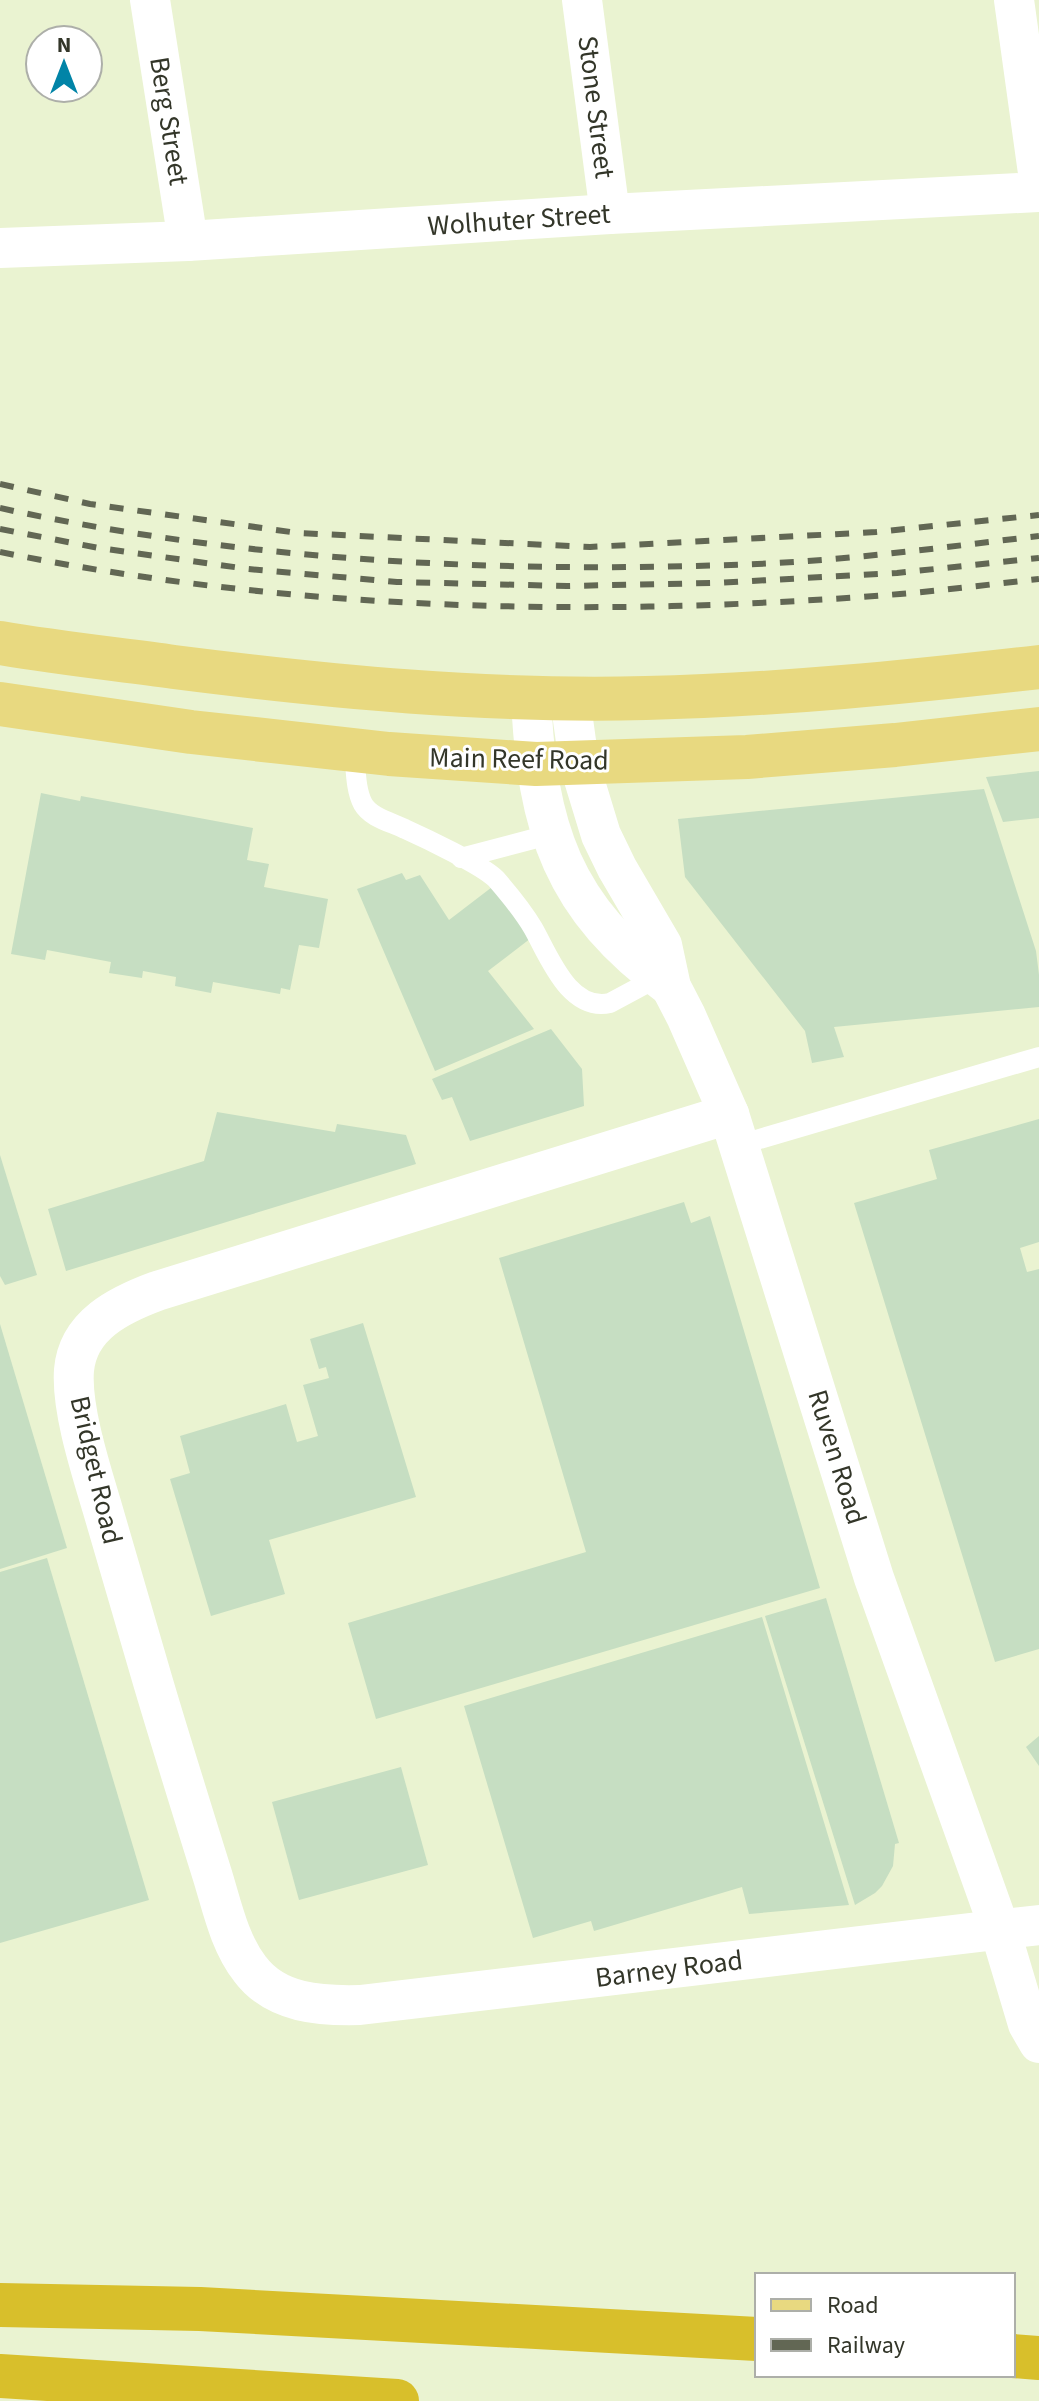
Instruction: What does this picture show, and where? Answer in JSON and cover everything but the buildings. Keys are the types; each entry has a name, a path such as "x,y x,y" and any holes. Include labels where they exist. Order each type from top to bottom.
{"highway":[{"path":"0,2305 200,2309 755,2339"},
{"path":"1015,2356 1039,2358"},
{"path":"0,2376 397,2401"}],"main road":[{"path":"0,643 302,683 417,693 550,698 646,698 883,685 1039,667"},
{"name":"Main Reef Road","path":"0,704 191,732 354,750 536,764 762,756 1039,729"}],"street":[{"name":"Berg Street","path":"150,0 188,241"},
{"name":"Stone Street","path":"582,0 610,214"},
{"path":"1014,0 1039,180"},
{"name":"Wolhuter Street","path":"0,248 188,241 610,214 1039,192"},
{"name":"Ruven Road","path":"550,698 579,763 601,835 662,945 666,979 686,1016 734,1129 874,1578 1000,1930 1028,2024 1039,2043"},
{"name":"Ruven Road","path":"550,698 536,764 543,810 570,879 587,908 631,957 666,979"},
{"name":"Bridget Road","path":"298,2001 271,1989 251,1971 235,1945 187,1796 87,1454 75,1395 74,1371 79,1348 87,1335 113,1311 157,1291 734,1129"},
{"name":"Barney Road","path":"298,2001 326,2006 360,2005 1039,1925"},
{"name":"Ruven Road","path":"1000,1930 1039,1976"}],"lane":[{"path":"354,750 359,793 366,808 491,874 532,926 569,989 580,999 602,1005 666,979"},
{"path":"461,858 552,834"},
{"path":"734,1129 1039,1057"}],"railway":[{"path":"0,484 90,504 298,533 590,547 876,532 1039,515"},
{"path":"0,508 187,541 282,552 472,565 662,567 757,564 863,556 1039,536"},
{"path":"0,529 99,548 248,569 397,582 567,586 714,583 897,573 1039,558"},
{"path":"0,552 111,572 223,587 336,598 561,607 787,602 1039,579"}]}
